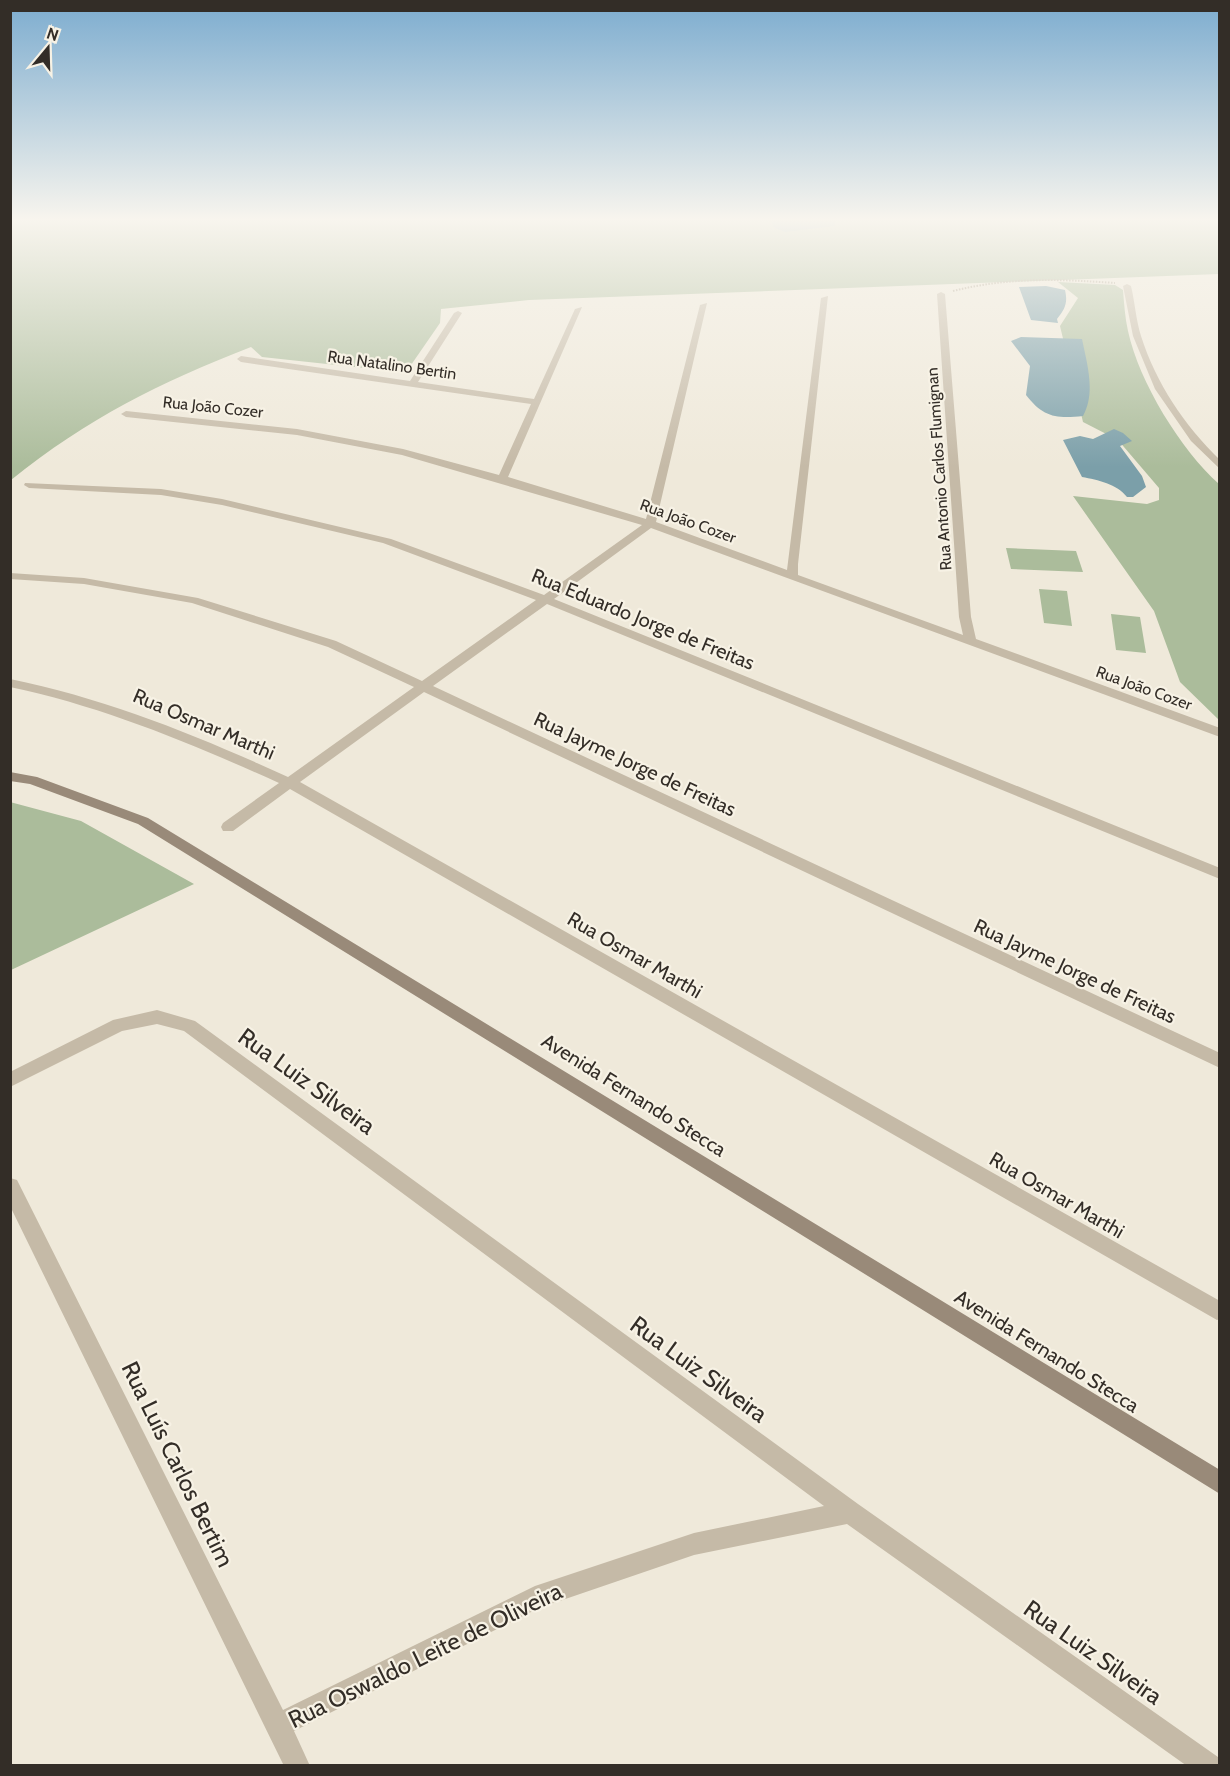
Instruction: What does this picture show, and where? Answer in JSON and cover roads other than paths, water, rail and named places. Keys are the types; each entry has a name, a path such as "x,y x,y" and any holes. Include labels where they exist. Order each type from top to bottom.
{"street":[{"path":"793,577 792,564 825,301"},
{"name":"Rua Antonio Carlos Flumignan","path":"941,301 965,617 971,642"},
{"path":"1130,301 1137,338 1162,393 1197,445 1220,466"},
{"path":"228,827 650,524 704,305"},
{"path":"502,478 579,309"},
{"path":"413,383 458,313"},
{"name":"Rua Natalino Bertin","path":"241,359 537,402"},
{"name":"Rua João Cozer","path":"126,414 297,432 403,452 502,478 650,524 1220,733"},
{"name":"Rua Eduardo Jorge de Freitas","path":"29,484 161,492 292,517 387,541 545,599 1220,874"},
{"name":"Rua Jayme Jorge de Freitas","path":"10,576 84,581 194,600 332,644 1220,1061"},
{"name":"Rua Osmar Marthi","path":"10,683 58,691 163,726 290,783 1217,1310"},
{"name":"Avenida Fernando Stecca","path":"10,776 32,780 143,821 1220,1483"},
{"name":"Rua Luiz Silveira","path":"10,1080 119,1025 158,1017 189,1026 850,1512 1209,1766"},
{"name":"Rua Luís Carlos Bertim","path":"10,1186 298,1766"},
{"name":"Rua Oswaldo Leite de Oliveira","path":"278,1726 535,1598 694,1544 850,1512"}],"water":[{"path":"1024,301 1066,301 1064,309 1057,319 1058,323 1031,320"},
{"path":"1021,337 1082,339 1090,388 1083,416 1051,415 1038,408 1026,395 1030,366 1011,341"},
{"path":"1114,429 1132,441 1120,446 1142,476 1146,487 1133,497 1127,497 1107,483 1082,477 1063,440 1080,436 1093,439"}]}
